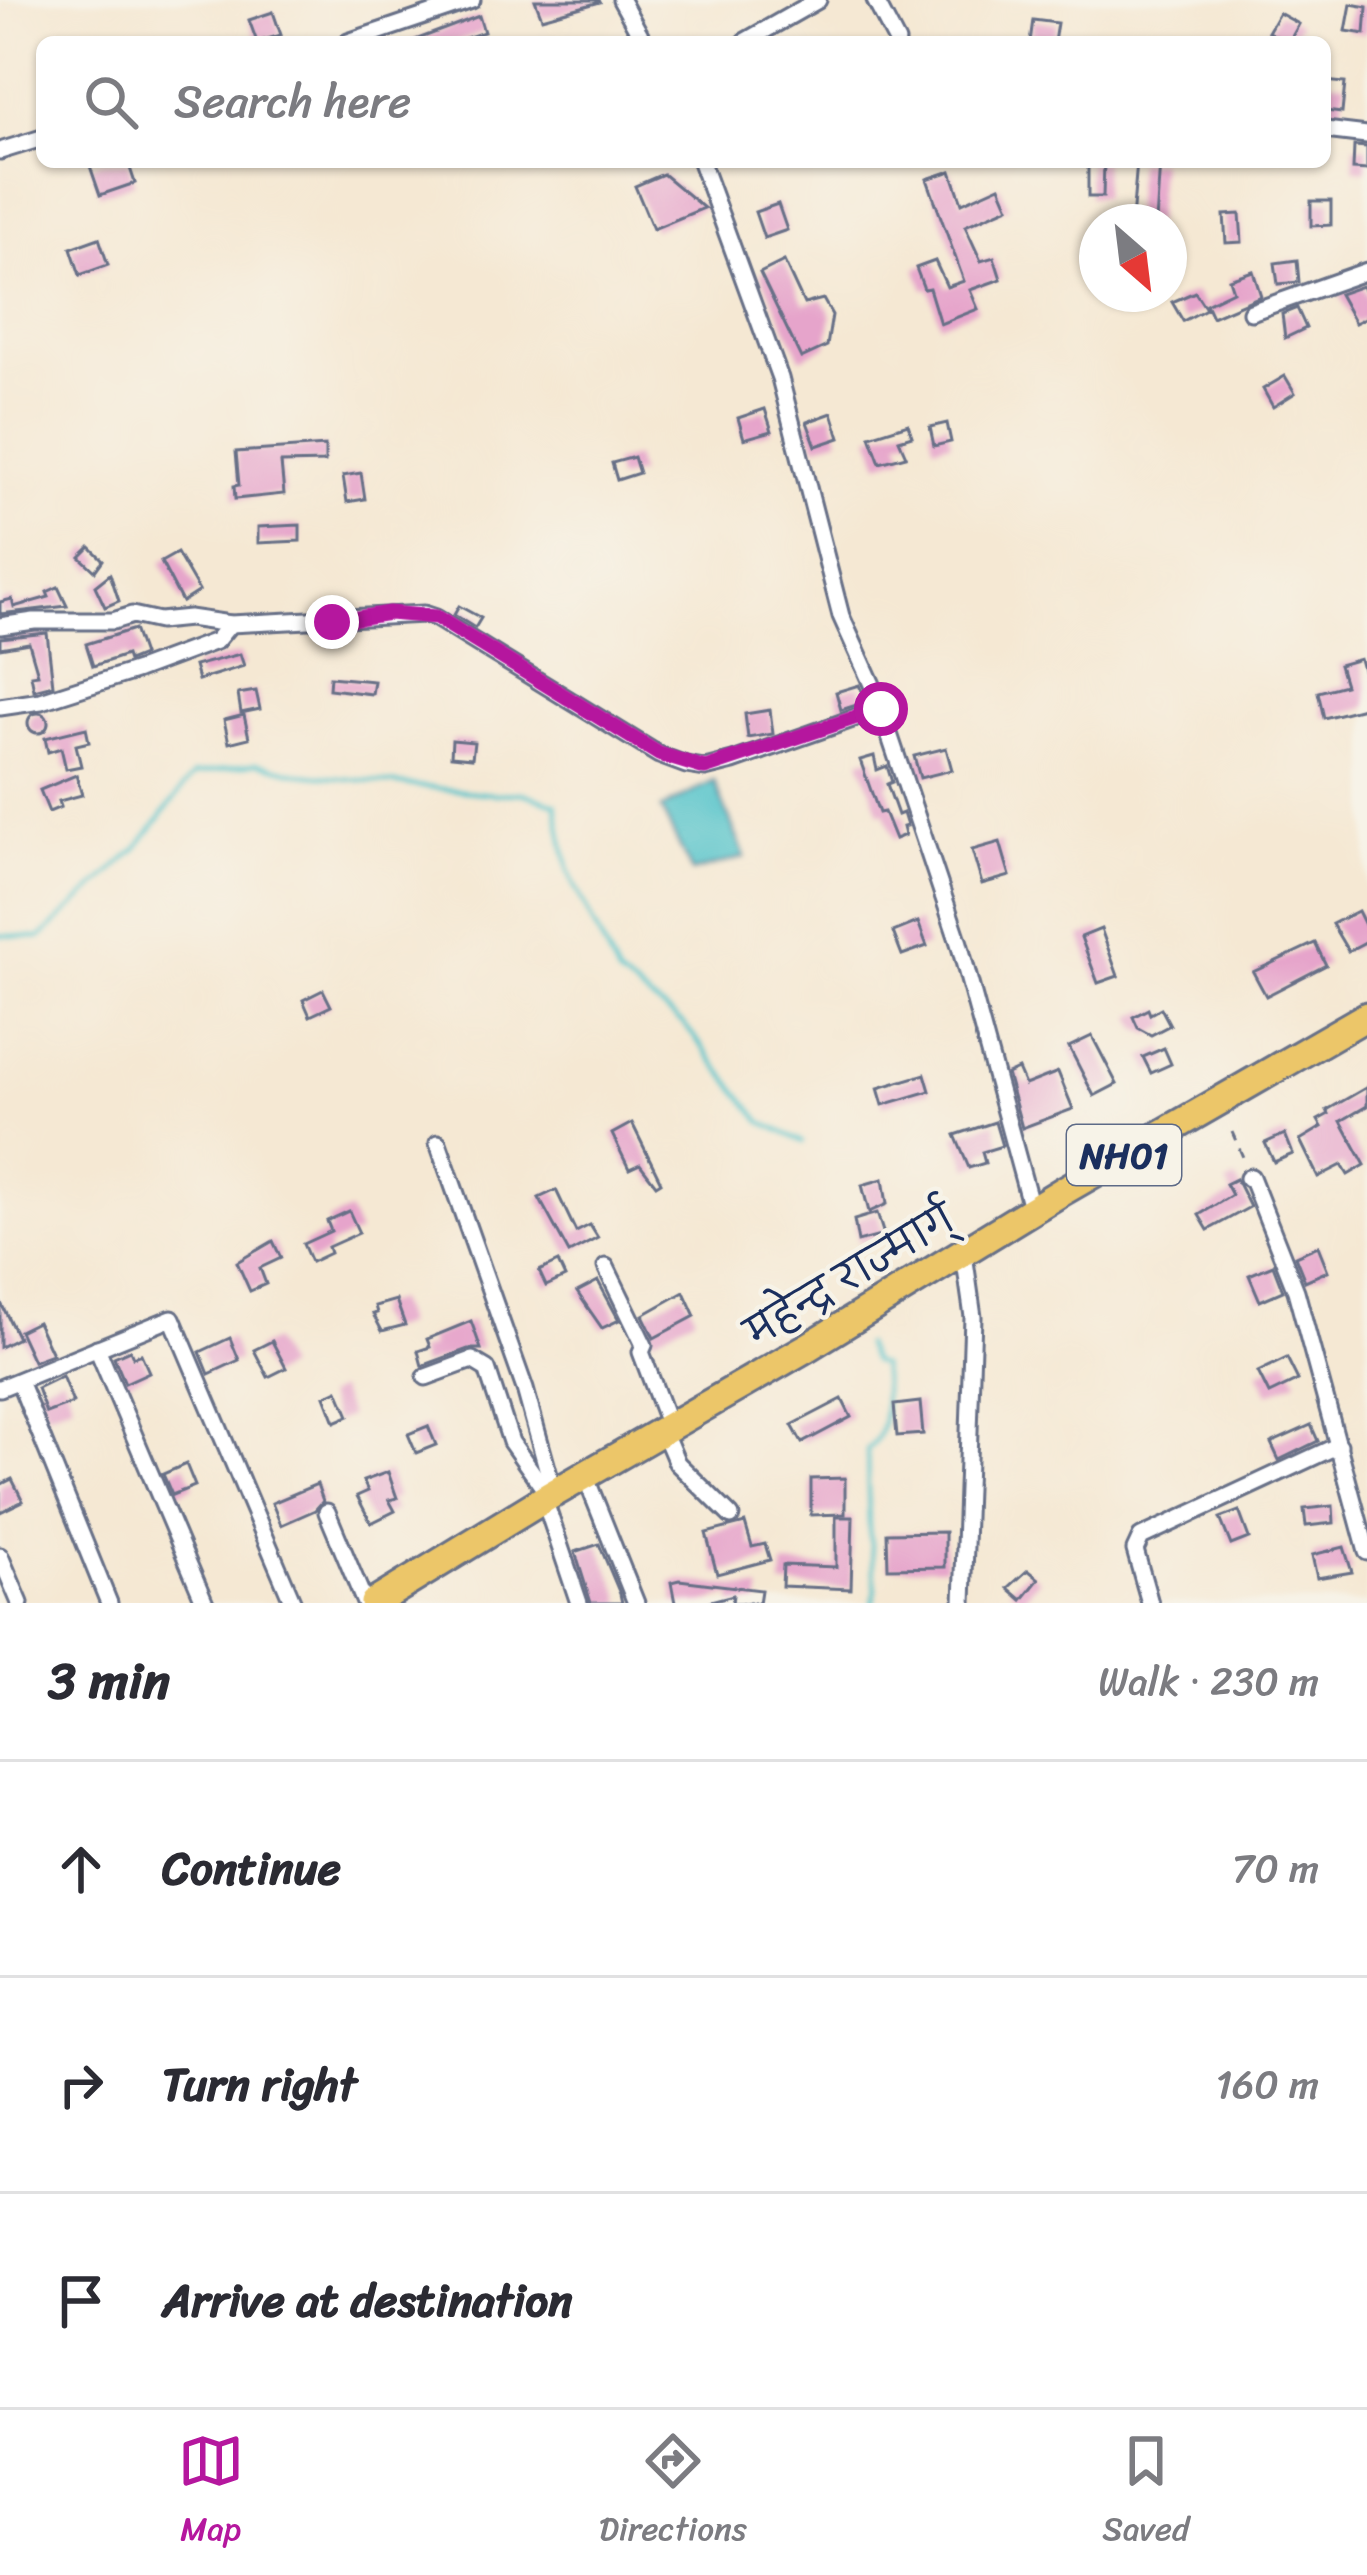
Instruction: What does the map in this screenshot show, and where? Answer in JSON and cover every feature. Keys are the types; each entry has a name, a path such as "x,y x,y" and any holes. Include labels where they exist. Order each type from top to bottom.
{"highway":[{"name":"महेन्द्र राज्मार्ग्","path":"369,1603 403,1595 549,1496 1367,1016"}],"street":[{"path":"366,36 472,0"},
{"path":"621,0 641,36"},
{"path":"755,36 818,0"},
{"path":"875,0 895,36"},
{"path":"1331,131 1367,135"},
{"path":"0,151 36,140"},
{"path":"703,168 780,378 841,616 881,709 958,943 1032,1211"},
{"path":"1251,312 1367,271"},
{"path":"0,626 113,621 132,615 230,624 332,622 389,613 436,617 659,754 705,768 881,709"},
{"path":"0,707 40,701 138,670 216,641 230,624"},
{"path":"438,1143 525,1388 579,1603"},
{"path":"1250,1178 1296,1291 1367,1552"},
{"path":"963,1603 973,1317 964,1254"},
{"path":"606,1268 644,1346 641,1352 677,1463 731,1516"},
{"path":"0,1388 172,1318 293,1603"},
{"path":"98,1348 205,1603"},
{"path":"426,1376 472,1360 487,1370 511,1442 549,1496"},
{"path":"19,1381 110,1603"},
{"path":"1150,1603 1135,1550 1141,1537 1339,1445"},
{"path":"586,1478 636,1603"},
{"path":"327,1512 369,1603"},
{"path":"0,1556 20,1603"}],"path":[{"path":"1232,1132 1250,1178"}],"water":[{"path":"714,781 745,857 692,872 661,809"}],"building":[{"path":"535,0 599,0 600,2 542,18"},
{"path":"1351,4 1367,7 1365,34 1346,31"},
{"path":"273,12 281,35 255,36 249,20"},
{"path":"1279,13 1299,24 1292,36 1268,32"},
{"path":"479,16 484,32 472,36 426,36"},
{"path":"1033,20 1057,23 1055,36 1031,36"},
{"path":"1331,82 1345,83 1342,113 1331,112"},
{"path":"1354,146 1367,147 1367,170 1353,169"},
{"path":"91,168 130,168 135,183 100,195"},
{"path":"1088,168 1104,168 1103,197 1088,197"},
{"path":"1136,168 1160,168 1157,204 1133,204"},
{"path":"951,171 962,203 1000,186 1009,207 965,226 981,261 994,257 1001,279 970,290 978,309 940,324 929,288 924,289 916,268 935,261 947,287 964,281 927,179"},
{"path":"663,174 704,208 653,229 635,186"},
{"path":"1311,201 1331,201 1331,225 1311,226"},
{"path":"778,204 787,230 764,238 755,212"},
{"path":"1240,214 1242,242 1226,243 1224,215"},
{"path":"99,238 108,265 80,275 71,248"},
{"path":"1297,260 1299,282 1278,284 1275,263"},
{"path":"784,261 804,304 823,299 832,315 827,346 801,358 760,273"},
{"path":"1253,271 1261,296 1212,317 1206,304 1233,291 1229,279"},
{"path":"1362,286 1367,317 1355,323 1339,294"},
{"path":"1195,292 1206,309 1183,321 1178,312 1187,312 1187,295"},
{"path":"1297,308 1306,328 1285,338 1282,314"},
{"path":"1285,376 1295,393 1273,407 1263,389"},
{"path":"765,409 772,431 744,439 738,418"},
{"path":"832,413 840,438 816,446 807,422"},
{"path":"947,423 951,442 934,446 930,427"},
{"path":"908,424 912,436 899,440 906,456 880,463 870,436"},
{"path":"325,446 325,462 281,463 284,494 235,499 234,486 239,485 236,452"},
{"path":"634,457 639,473 617,480 612,463"},
{"path":"361,473 365,499 347,502 343,476"},
{"path":"300,525 300,541 258,543 258,527"},
{"path":"90,547 103,560 95,571 80,557"},
{"path":"177,553 199,591 182,602 161,562"},
{"path":"110,574 119,601 105,607 95,586"},
{"path":"58,587 67,606 0,614 0,602 12,599 14,607 49,597 47,592"},
{"path":"459,606 481,618 475,628 454,615"},
{"path":"134,629 143,655 128,661 126,655 93,666 86,644"},
{"path":"47,633 53,685 34,690 31,675 38,674 29,643 0,648 0,638"},
{"path":"240,654 244,666 198,680 194,666"},
{"path":"1360,659 1367,707 1324,718 1318,692 1345,685 1339,665"},
{"path":"330,677 374,681 372,694 329,689"},
{"path":"859,685 866,702 841,710 836,692"},
{"path":"256,691 260,709 241,713 238,694"},
{"path":"770,710 773,734 748,738 745,714"},
{"path":"38,713 48,723 38,733 28,723"},
{"path":"244,715 249,738 229,743 224,720"},
{"path":"86,728 89,742 76,745 81,766 66,769 61,748 48,752 45,738"},
{"path":"452,740 474,742 472,758 451,756"},
{"path":"946,748 952,770 920,778 914,756"},
{"path":"874,756 877,770 887,766 892,782 887,784 907,826 903,827 905,835 895,839 884,812 879,813 860,760"},
{"path":"76,775 82,795 59,801 61,807 49,812 40,790"},
{"path":"1000,842 1010,876 982,884 972,850"},
{"path":"1358,911 1367,941 1348,951 1332,924"},
{"path":"918,922 927,946 902,955 893,932"},
{"path":"1101,929 1118,976 1098,983 1081,937"},
{"path":"1315,943 1326,965 1266,996 1253,972"},
{"path":"323,990 331,1006 310,1016 303,1000"},
{"path":"1161,1008 1170,1025 1151,1035 1138,1028 1133,1017"},
{"path":"1092,1036 1117,1084 1094,1096 1069,1047"},
{"path":"1164,1048 1171,1064 1151,1073 1143,1057"},
{"path":"1018,1069 1025,1085 1058,1072 1073,1109 1022,1128 1007,1074"},
{"path":"925,1074 930,1091 883,1105 878,1088"},
{"path":"1367,1087 1367,1106 1341,1121 1365,1165 1348,1175 1342,1165 1318,1177 1300,1140 1322,1127 1318,1120 1329,1114 1327,1110"},
{"path":"995,1122 1002,1146 982,1152 985,1163 969,1168 955,1135"},
{"path":"632,1123 661,1182 656,1185 640,1164 629,1169 612,1134"},
{"path":"1285,1134 1293,1154 1274,1162 1265,1143"},
{"path":"883,1179 887,1204 869,1212 862,1185"},
{"path":"1236,1179 1250,1207 1208,1230 1199,1215 1232,1195 1226,1184"},
{"path":"556,1190 576,1232 590,1225 598,1238 569,1253 539,1198"},
{"path":"349,1211 359,1233 328,1247 330,1253 311,1262 303,1244 331,1231 327,1221"},
{"path":"877,1213 884,1235 858,1242 854,1220"},
{"path":"273,1241 281,1258 260,1268 266,1284 250,1291 237,1262"},
{"path":"1318,1246 1328,1271 1305,1281 1295,1256"},
{"path":"558,1262 565,1277 546,1286 539,1271"},
{"path":"1273,1265 1283,1291 1260,1301 1249,1275"},
{"path":"598,1281 619,1320 602,1328 577,1292"},
{"path":"684,1292 695,1316 654,1338 643,1315"},
{"path":"396,1300 405,1325 382,1331 373,1314 377,1313 375,1306"},
{"path":"0,1301 18,1338 0,1347"},
{"path":"471,1321 481,1349 422,1366 418,1351 430,1347 427,1339"},
{"path":"37,1322 52,1354 33,1361 19,1331"},
{"path":"230,1338 239,1360 209,1374 200,1352"},
{"path":"272,1341 286,1368 268,1377 254,1350"},
{"path":"130,1350 133,1357 141,1354 149,1372 125,1383 114,1357"},
{"path":"1287,1358 1298,1380 1269,1394 1258,1372"},
{"path":"62,1376 73,1403 46,1413 37,1388"},
{"path":"338,1390 349,1416 335,1422 325,1396"},
{"path":"842,1399 851,1417 802,1443 792,1425"},
{"path":"920,1402 923,1434 897,1436 894,1405"},
{"path":"1311,1425 1318,1441 1279,1460 1271,1443"},
{"path":"428,1426 436,1445 416,1453 408,1434"},
{"path":"186,1464 195,1486 172,1495 163,1474"},
{"path":"388,1472 397,1498 389,1500 395,1511 371,1523 357,1496 368,1491 363,1481"},
{"path":"845,1478 845,1514 811,1515 811,1479"},
{"path":"12,1479 23,1501 0,1512 0,1485"},
{"path":"317,1484 323,1501 315,1510 281,1525 272,1503"},
{"path":"1333,1506 1334,1523 1306,1526 1304,1509"},
{"path":"1239,1511 1249,1538 1231,1545 1220,1518"},
{"path":"836,1517 853,1517 851,1589 782,1586 783,1565 836,1567"},
{"path":"745,1523 752,1547 765,1544 770,1560 717,1574 706,1533"},
{"path":"945,1532 945,1567 888,1568 887,1533"},
{"path":"599,1544 622,1603 591,1603 575,1552"},
{"path":"1344,1547 1352,1572 1317,1578 1312,1555"},
{"path":"1028,1570 1039,1579 1022,1600 1008,1588"},
{"path":"671,1582 761,1590 759,1603 732,1603 733,1595 703,1603 675,1603"}],"waterway":[{"path":"0,935 40,938 137,848 193,775 257,763 301,774 522,793 556,804 569,873 618,976 684,1024 762,1122 803,1142"},
{"path":"864,1344 872,1362 881,1366 884,1400 879,1433 867,1450 873,1603"}],"route":[{"path":"332,622 389,613 436,617 659,754 686,765 705,768 733,760 881,709"}]}
